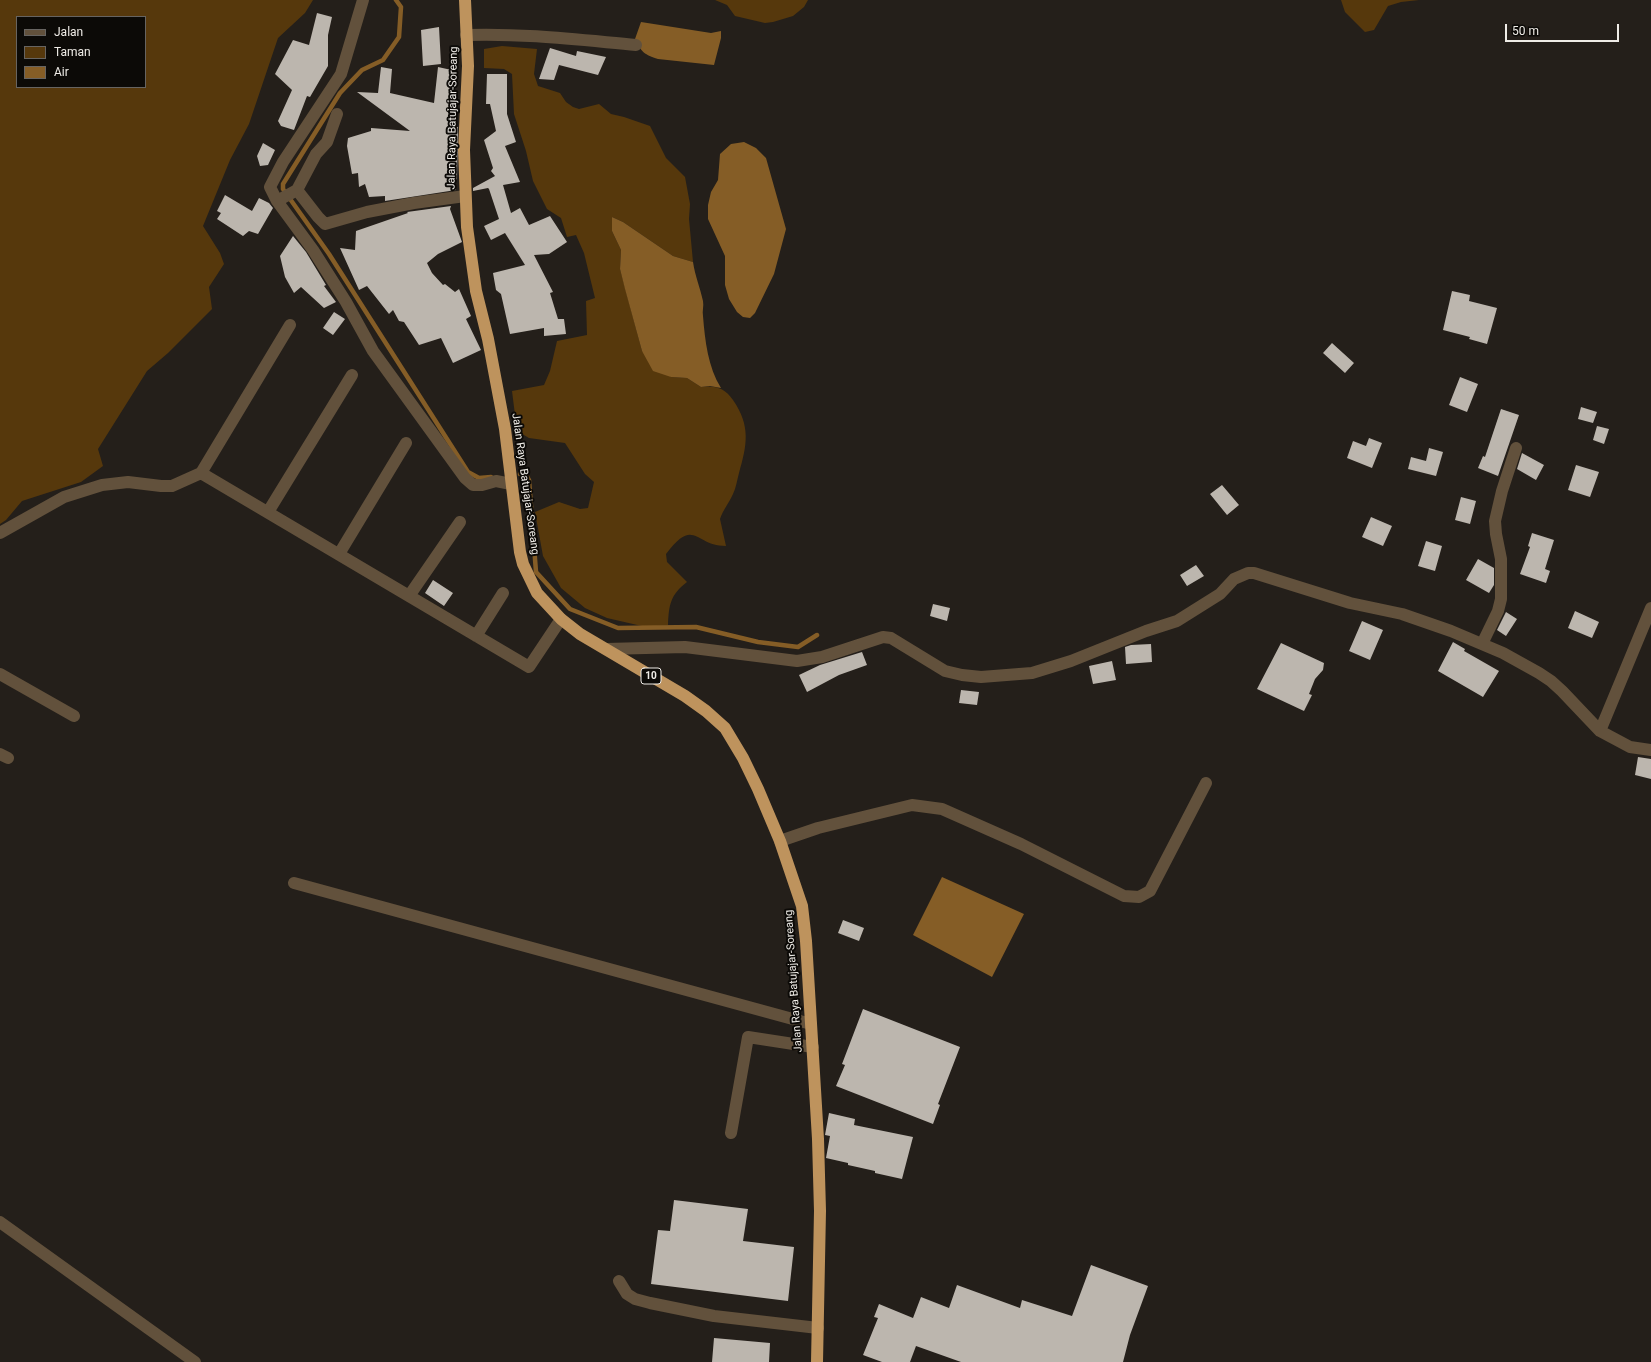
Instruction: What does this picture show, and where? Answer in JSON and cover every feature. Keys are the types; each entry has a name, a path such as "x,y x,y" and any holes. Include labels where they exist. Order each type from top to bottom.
{"highway":[{"name":"Jalan Raya Batujajar-Soreang","path":"465,0 467,96 464,150 465,196 471,259 505,429 520,552 524,564 537,592 561,619 580,634 685,696 706,711 725,728 743,758 755,783 780,841 802,906 806,940 818,1139 820,1211 817,1362"}],"street":[{"path":"363,0 341,74 276,173 270,187 314,250 346,302 373,351 465,478 472,485 482,485 496,481 511,484"},
{"path":"466,36 490,34 541,36 636,45"},
{"path":"279,200 295,192 316,154 327,142 337,114"},
{"path":"295,192 325,224 367,212 414,202 465,196"},
{"path":"0,533 64,497 102,485 128,482 172,486 201,473 290,325"},
{"path":"268,512 352,375"},
{"path":"339,554 406,443"},
{"path":"1482,644 1498,611 1501,599 1501,559 1495,520 1502,491 1516,448"},
{"path":"201,473 529,667 561,619"},
{"path":"409,596 460,522"},
{"path":"606,649 685,647 797,661 822,657 883,637 891,638 945,672 981,677 1032,673 1177,621 1220,594 1234,579 1248,573 1254,573 1350,603 1402,614 1451,630 1503,653 1551,681 1600,731 1630,747 1651,750"},
{"path":"476,636 503,593"},
{"path":"1600,731 1651,608"},
{"path":"0,674 74,716"},
{"path":"780,841 818,828 912,805 930,806 942,809 1021,844 1124,896 1139,897 1150,891 1206,783"},
{"path":"294,883 811,1024"},
{"path":"731,1133 748,1037 813,1047"},
{"path":"0,1222 195,1362"},
{"path":"618,1281 627,1294 635,1299 650,1303 714,1316 818,1328"}],"green space":[{"path":"0,0 313,0 305,13 278,38 249,124 230,160 203,226 220,253 224,264 209,287 212,309 168,353 147,371 98,449 103,466 81,482 22,501 6,520 0,524"},
{"path":"715,0 808,0 804,7 793,16 765,23 735,16 727,5"},
{"path":"1341,0 1419,0 1401,2 1388,6 1374,30 1365,32 1345,12"},
{"path":"502,46 537,49 534,74 538,86 560,93 566,102 573,107 579,109 599,104 611,114 650,126 666,158 685,177 690,204 689,219 693,262 673,256 623,222 612,217 612,231 621,250 620,269 642,351 671,377 687,378 701,387 711,386 723,390 730,396 739,409 745,427 746,436 744,453 736,487 720,519 726,546 715,545 695,536 689,535 683,537 666,554 667,562 687,582 677,591 674,596 670,606 668,625 646,627 607,618 585,608 561,588 543,556 535,512 559,502 580,509 588,508 594,482 585,474 565,443 529,438 517,431 512,391 544,385 550,371 557,341 587,335 586,301 595,298 584,253 576,235 567,237 561,218 547,209 533,181 526,151 514,114 512,74 504,69 484,68 484,49"}],"water":[{"path":"641,22 711,33 721,31 721,38 714,65 658,59 650,56 641,50 635,39"},
{"path":"744,142 756,148 766,158 786,229 774,274 755,313 750,318 743,317 737,312 729,299 725,285 725,256 708,219 708,205 711,192 718,180 720,154 731,144"},
{"path":"612,217 623,222 673,256 693,262 703,301 705,335 710,363 721,388 710,386 701,387 687,378 671,377 653,371 642,351 625,289 620,269 621,250 612,231"},
{"path":"942,877 1024,914 992,977 913,935"}],"building":[{"path":"317,13 332,17 328,35 328,66 310,97 307,96 294,130 281,126 278,121 292,90 275,74 293,40 309,45"},
{"path":"439,27 441,64 423,66 421,30"},
{"path":"550,48 576,56 577,51 606,57 598,75 559,65 554,80 539,79"},
{"path":"381,67 392,69 390,93 434,103 438,67 456,71 453,128 458,127 457,179 455,180 456,190 385,201 385,196 369,197 365,184 359,187 358,173 352,174 347,146 348,138 371,131 371,128 410,131 357,92 378,93"},
{"path":"487,74 507,74 507,114 516,142 505,146 520,182 503,185 511,213 520,208 529,225 550,216 567,242 549,254 534,255 553,292 550,293 558,319 564,319 566,334 544,336 544,328 510,334 501,294 496,290 493,273 525,265 505,233 491,240 484,226 499,219 489,189 473,191 473,188 495,176 491,171 493,168 484,140 496,131 490,104 486,104"},
{"path":"263,143 275,150 268,165 260,166 257,156"},
{"path":"225,195 252,211 259,198 269,203 273,208 258,234 249,231 243,236 217,219 221,213 217,211"},
{"path":"451,206 450,209 462,242 438,254 427,263 432,273 443,285 445,284 455,292 459,289 471,316 466,319 481,350 453,363 441,338 419,345 404,322 399,321 393,310 389,314 367,286 359,290 340,248 355,250 356,231 408,213 407,212"},
{"path":"293,236 306,252 326,285 324,286 336,302 324,308 301,287 294,293 285,277 280,256"},
{"path":"1452,291 1470,295 1469,301 1497,308 1487,344 1469,339 1470,337 1443,330"},
{"path":"334,312 345,319 333,335 323,328"},
{"path":"1332,343 1354,363 1345,373 1323,353"},
{"path":"1460,377 1478,384 1467,412 1449,405"},
{"path":"1581,407 1597,412 1593,423 1578,419"},
{"path":"1501,409 1519,415 1498,476 1478,468 1483,456 1485,457"},
{"path":"1597,426 1609,429 1604,444 1593,440"},
{"path":"1369,438 1382,443 1372,468 1347,458 1353,441 1366,446"},
{"path":"1429,448 1443,452 1436,476 1408,469 1411,457 1426,461"},
{"path":"1522,453 1544,465 1536,480 1517,469"},
{"path":"1576,465 1599,472 1590,497 1568,490"},
{"path":"1222,485 1239,505 1227,515 1210,494"},
{"path":"1461,497 1476,501 1470,524 1455,520"},
{"path":"1371,517 1392,526 1383,546 1362,537"},
{"path":"1532,533 1554,540 1545,569 1550,571 1546,583 1520,574 1530,547 1528,546"},
{"path":"1426,541 1442,546 1435,571 1418,566"},
{"path":"1478,559 1494,568 1494,585 1489,593 1466,580"},
{"path":"1196,565 1204,576 1187,586 1180,575"},
{"path":"433,580 453,593 444,606 425,593"},
{"path":"933,604 950,608 947,621 930,616"},
{"path":"1575,611 1599,622 1592,638 1568,628"},
{"path":"1506,612 1517,619 1506,636 1497,630"},
{"path":"1362,621 1383,630 1370,660 1349,651"},
{"path":"1453,642 1465,649 1464,651 1499,671 1483,697 1438,671"},
{"path":"1281,643 1324,663 1323,670 1315,679 1309,694 1312,695 1304,711 1257,689"},
{"path":"1151,644 1152,662 1126,664 1125,647 1131,645"},
{"path":"862,652 867,665 839,675 807,692 799,675 820,665"},
{"path":"1112,661 1116,680 1093,684 1089,666"},
{"path":"961,690 979,692 977,705 959,703"},
{"path":"1638,757 1651,759 1651,779 1635,775"},
{"path":"843,920 864,928 859,941 838,933"},
{"path":"863,1009 960,1047 938,1104 940,1105 933,1124 836,1086 845,1065 842,1064"},
{"path":"829,1113 855,1119 854,1125 913,1137 902,1179 875,1173 875,1171 826,1158 830,1136 825,1135"},
{"path":"674,1200 748,1209 743,1241 794,1247 788,1301 651,1284 658,1230 670,1231"},
{"path":"1091,1265 1148,1286 1130,1335 1123,1362 961,1362 916,1346 910,1362 882,1362 863,1355 878,1318 874,1317 879,1304 913,1318 921,1297 949,1308 957,1285 1020,1308 1022,1300 1072,1316"},
{"path":"714,1338 770,1343 769,1362 712,1362"}],"waterway":[{"path":"396,0 401,7 399,37 383,60 362,70 340,93 283,184 283,189 329,254 468,472 479,478 491,477"},
{"path":"520,474 525,473 529,480 536,572 570,609 618,628 696,627 758,642 798,647 817,635"}]}
